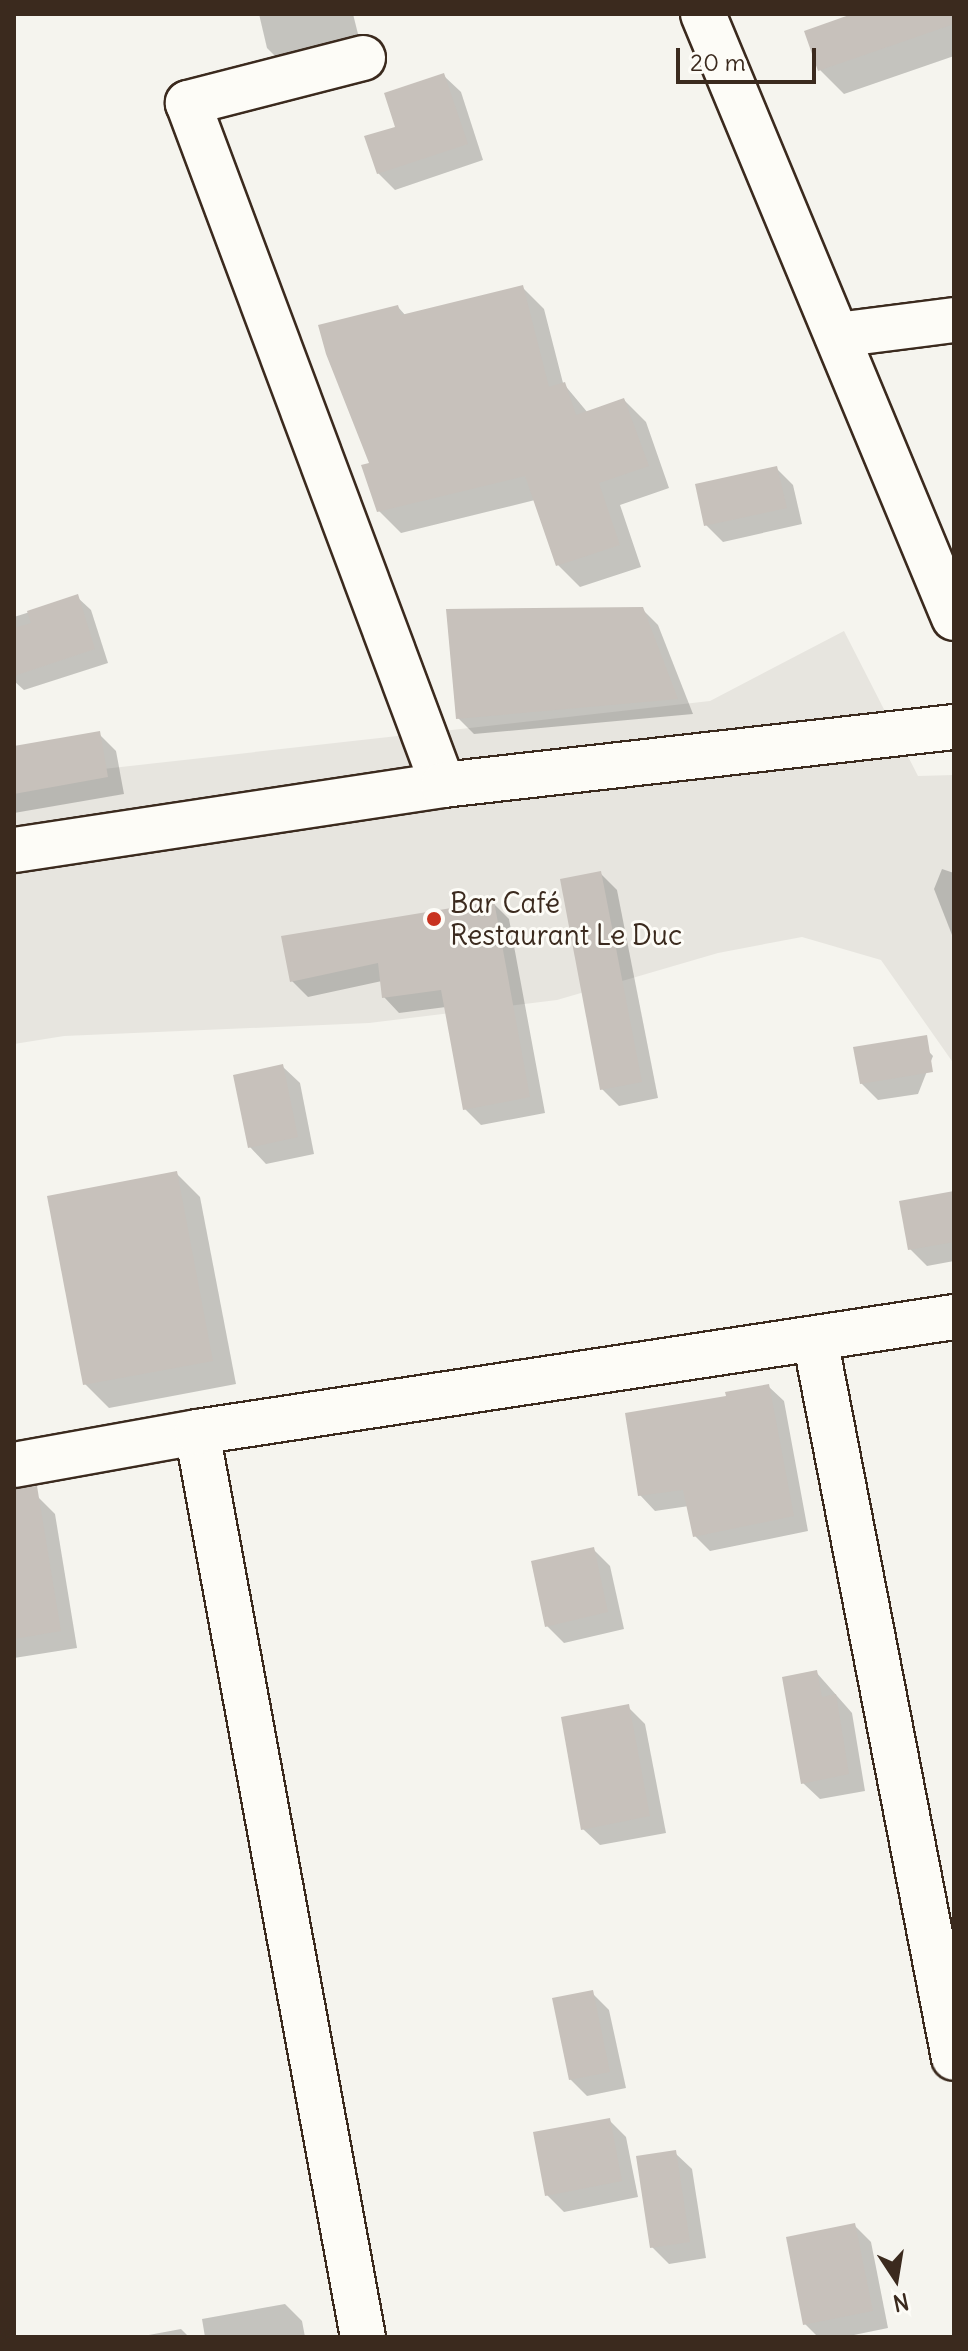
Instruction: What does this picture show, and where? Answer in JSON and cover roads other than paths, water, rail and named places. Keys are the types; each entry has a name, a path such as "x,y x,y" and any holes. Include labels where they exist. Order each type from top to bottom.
{"street":[{"path":"703,14 954,618"},
{"path":"363,58 188,103 443,785"},
{"path":"837,335 954,320"},
{"path":"14,850 443,785 954,727"},
{"path":"14,1465 197,1432 954,1317"},
{"path":"815,1339 954,2058"},
{"path":"197,1432 363,2337"}],"place":[{"name":"Bar Café Restaurant Le Duc","path":"434,919"}]}
